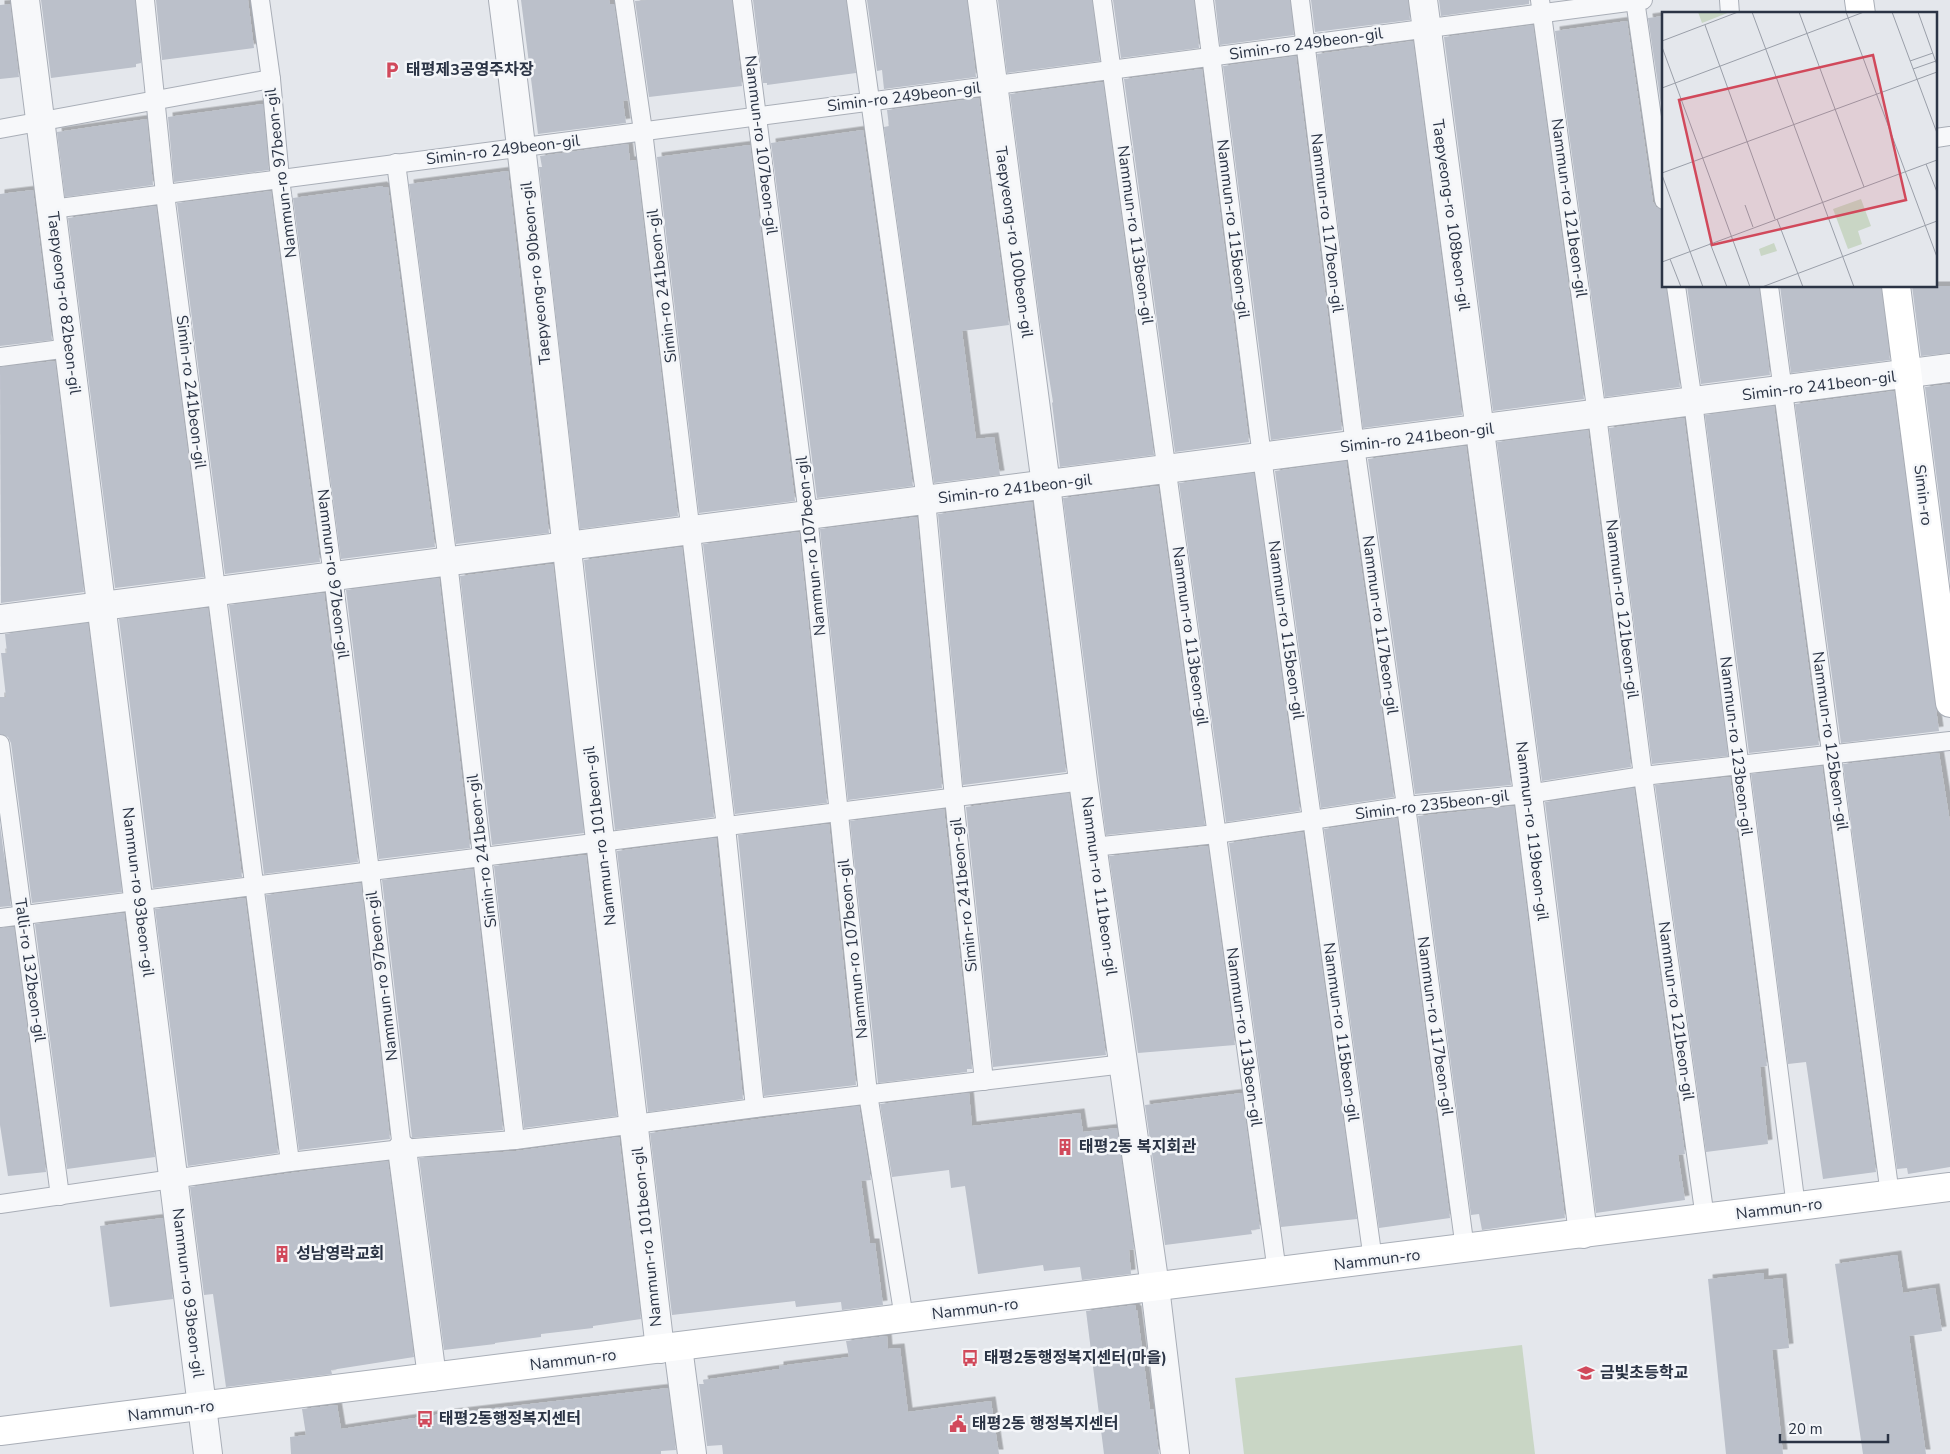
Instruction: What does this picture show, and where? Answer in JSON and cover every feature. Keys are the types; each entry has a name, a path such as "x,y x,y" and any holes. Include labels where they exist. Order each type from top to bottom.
{"main road":[{"name":"Simin-ro","path":"1896,288 1950,703"},
{"name":"Nammun-ro","path":"0,1431 1950,1187"}],"street":[{"name":"Taepyeong-ro 82beon-gil","path":"26,0 102,606"},
{"name":"Taepyeong-ro 90beon-gil","path":"503,0 522,147 566,546"},
{"name":"Taepyeong-ro 100beon-gil","path":"982,0 1046,485"},
{"name":"Taepyeong-ro 108beon-gil","path":"1423,0 1480,429"},
{"name":"Simin-ro 241beon-gil","path":"102,606 1784,391 1950,368"},
{"name":"Nammun-ro 119beon-gil","path":"1480,429 1583,1234"},
{"name":"Nammun-ro 111beon-gil","path":"1046,485 1083,781 1155,1287 1174,1454"},
{"name":"Nammun-ro 101beon-gil","path":"566,546 635,1125 669,1348 692,1454"},
{"path":"0,619 102,606"},
{"name":"Nammun-ro 93beon-gil","path":"102,606 208,1454"},
{"name":"Nammun-ro 97beon-gil","path":"402,1149 432,1377"}],"lane":[{"path":"145,0 165,194"},
{"name":"Nammun-ro 97beon-gil","path":"260,0 271,79 280,179 334,576 402,1149"},
{"name":"Simin-ro 241beon-gil","path":"624,0 643,131 726,826 755,1108"},
{"name":"Nammun-ro 107beon-gil","path":"742,0 808,515 868,1094 904,1318"},
{"name":"Simin-ro 241beon-gil","path":"856,0 926,500 954,798 984,1081"},
{"name":"Nammun-ro 113beon-gil","path":"1102,0 1277,1272"},
{"name":"Nammun-ro 115beon-gil","path":"1204,0 1262,457 1373,1260"},
{"name":"Nammun-ro 117beon-gil","path":"1300,0 1355,446 1406,806 1465,1248"},
{"path":"1638,0 1662,185"},
{"name":"Simin-ro 249beon-gil","path":"52,209 1426,28 1541,7 1638,0"},
{"name":"Nammun-ro 121beon-gil","path":"1541,7 1598,414 1643,776 1706,1218"},
{"path":"0,129 271,79"},
{"name":"Simin-ro 241beon-gil","path":"396,164 448,562 515,1140"},
{"name":"Simin-ro 241beon-gil","path":"165,194 290,1162"},
{"name":"Nammun-ro 123beon-gil","path":"1676,288 1693,402 1796,1207"},
{"name":"Nammun-ro 125beon-gil","path":"1769,288 1890,1195"},
{"path":"0,357 69,348"},
{"name":"Simin-ro 235beon-gil","path":"1093,847 1216,834 1406,806 1528,794 1643,776 1738,764 1950,741"},
{"name":"Talli-ro 132beon-gil","path":"0,744 60,1196"},
{"path":"0,918 1083,781"},
{"path":"868,1094 1124,1064"},
{"name":"Nammun-ro 101beon-gil","path":"635,1125 868,1094"},
{"path":"0,1204 290,1162 402,1149 515,1140 635,1125"}],"green space":[{"path":"1522,1345 1535,1454 1244,1454 1235,1378"}],"building":[{"path":"41,0 135,0 141,63 136,64 136,67 51,78"},
{"path":"156,0 248,0 254,48 162,60"},
{"path":"521,0 609,0 610,4 614,4 628,100 623,101 626,123 538,134"},
{"path":"732,0 742,86 649,97 635,1"},
{"path":"753,0 846,0 856,73 767,85 767,83 763,83"},
{"path":"867,0 967,0 976,77 884,89 882,70 877,71"},
{"path":"998,0 1092,0 1100,61 1007,73"},
{"path":"1113,0 1194,0 1199,48 1121,58"},
{"path":"1215,0 1290,0 1294,35 1220,45"},
{"path":"1311,0 1408,0 1410,20 1315,32"},
{"path":"1439,0 1529,0 1529,4 1441,16"},
{"path":"10,4 19,77 0,79 0,5"},
{"path":"1662,16 1662,111 1648,18"},
{"path":"1627,21 1653,202 1656,207 1662,209 1662,288 1666,288 1680,387 1605,397 1555,31"},
{"path":"1533,25 1584,399 1493,411 1444,37"},
{"path":"1413,41 1462,415 1363,428 1317,54"},
{"path":"1296,56 1342,430 1271,440 1223,66"},
{"path":"1202,69 1249,442 1175,452 1124,79"},
{"path":"1103,82 1154,455 1060,467 1053,402 1040,322 1010,94"},
{"path":"979,98 1009,325 962,331 976,439 994,437 1000,475 934,483 884,127 889,126 887,110"},
{"path":"263,104 269,170 174,182 168,117"},
{"path":"147,119 153,185 65,197 57,132"},
{"path":"863,130 913,486 817,498 771,143"},
{"path":"628,144 630,161 636,160 678,516 580,529 539,167 542,167 540,156"},
{"path":"750,145 795,501 699,513 657,157"},
{"path":"508,171 549,533 456,544 409,184"},
{"path":"383,186 388,187 435,547 341,559 293,198"},
{"path":"33,190 52,340 0,346 0,194"},
{"path":"271,191 320,562 225,574 177,203"},
{"path":"156,206 204,577 115,588 68,218"},
{"path":"1950,286 1950,353 1921,356 1912,288"},
{"path":"1687,288 1759,288 1770,375 1701,384"},
{"path":"1780,288 1881,288 1890,360 1791,373"},
{"path":"55,361 84,592 1,603 0,367"},
{"path":"1950,384 1950,581 1925,387"},
{"path":"1894,391 1939,731 1841,743 1795,404"},
{"path":"1774,406 1819,745 1749,753 1705,415"},
{"path":"1684,418 1728,756 1652,764 1609,428"},
{"path":"1588,430 1631,767 1542,781 1497,442"},
{"path":"1466,446 1511,785 1415,794 1368,459"},
{"path":"1346,461 1394,797 1321,808 1275,471"},
{"path":"1254,473 1300,811 1226,822 1179,483"},
{"path":"1158,486 1205,825 1106,835 1063,498"},
{"path":"1032,502 1066,772 963,785 938,514"},
{"path":"917,517 942,788 848,800 820,529"},
{"path":"799,532 827,803 735,814 703,544"},
{"path":"682,547 714,817 615,830 584,560"},
{"path":"553,564 584,833 492,845 460,576"},
{"path":"439,578 470,848 379,859 346,590"},
{"path":"324,593 358,862 264,874 229,605"},
{"path":"208,608 242,877 153,888 119,619"},
{"path":"88,623 122,892 32,903 11,743 8,737 0,734 0,697 6,697 1,653 7,653 5,634"},
{"path":"1939,753 1950,822 1950,1167 1908,1174 1907,1168 1897,1169 1843,764"},
{"path":"1822,766 1876,1172 1823,1179 1806,1062 1788,1064 1751,774"},
{"path":"1730,777 1767,1066 1760,1067 1768,1144 1706,1152 1655,785"},
{"path":"1634,788 1685,1154 1678,1155 1685,1200 1596,1213 1545,802"},
{"path":"1069,793 1106,1055 993,1067 966,807"},
{"path":"1514,806 1565,1218 1482,1230 1479,1214 1471,1215 1418,816"},
{"path":"944,809 972,1069 967,1069 967,1072 878,1083 850,821"},
{"path":"1397,818 1450,1218 1379,1228 1324,829"},
{"path":"829,824 856,1085 764,1096 738,835"},
{"path":"0,825 11,906 0,907"},
{"path":"1303,832 1357,1219 1281,1227 1229,843"},
{"path":"716,838 743,1099 648,1112 617,851"},
{"path":"1208,846 1235,1045 1138,1053 1109,856"},
{"path":"586,855 617,1116 524,1128 494,866"},
{"path":"473,869 503,1130 412,1138 382,880"},
{"path":"361,883 390,1139 299,1150 266,895"},
{"path":"245,898 278,1153 188,1166 155,909"},
{"path":"124,913 155,1157 67,1169 35,924"},
{"path":"14,927 46,1172 8,1176 0,1125 0,928"},
{"path":"969,1093 972,1126 1080,1113 1083,1132 1117,1128 1134,1249 1129,1250 1131,1274 1082,1280 1080,1267 1044,1271 1043,1265 978,1274 965,1186 951,1188 949,1170 892,1177 880,1104"},
{"path":"1242,1093 1260,1229 1251,1230 1252,1234 1165,1245 1145,1105"},
{"path":"859,1106 871,1180 861,1181 870,1243 875,1243 883,1305 842,1310 841,1302 796,1307 795,1301 672,1315 650,1133"},
{"path":"619,1137 641,1319 593,1326 593,1328 541,1334 541,1337 444,1350 419,1158 516,1151"},
{"path":"388,1161 414,1357 331,1370 332,1374 226,1387 213,1294 204,1295 190,1187"},
{"path":"163,1218 173,1299 110,1307 100,1226"},
{"path":"1897,1255 1903,1293 1935,1288 1942,1331 1909,1336 1926,1454 1863,1454 1835,1264"},
{"path":"1764,1273 1764,1280 1782,1278 1789,1348 1772,1350 1783,1454 1726,1454 1708,1279"},
{"path":"1135,1305 1150,1409 1153,1409 1159,1454 1104,1454 1086,1311"},
{"path":"887,1336 888,1349 900,1348 908,1412 991,1401 999,1454 723,1454 722,1445 707,1446 699,1384 704,1384 703,1380 779,1369 779,1366 849,1357 846,1341"},
{"path":"668,1388 676,1450 661,1451 661,1454 291,1454 290,1437 306,1435 302,1409 337,1405 341,1429 435,1415"}],"place":[{"name":"태평제3공영주차장","path":"392,70"},
{"name":"태평2동 복지회관","path":"1065,1147"},
{"name":"성남영락교회","path":"282,1254"},
{"name":"태평2동행정복지센터(마을)","path":"970,1358"},
{"name":"금빛초등학교","path":"1586,1373"},
{"name":"태평2동행정복지센터","path":"425,1419"},
{"name":"태평2동 행정복지센터","path":"958,1424"}]}
